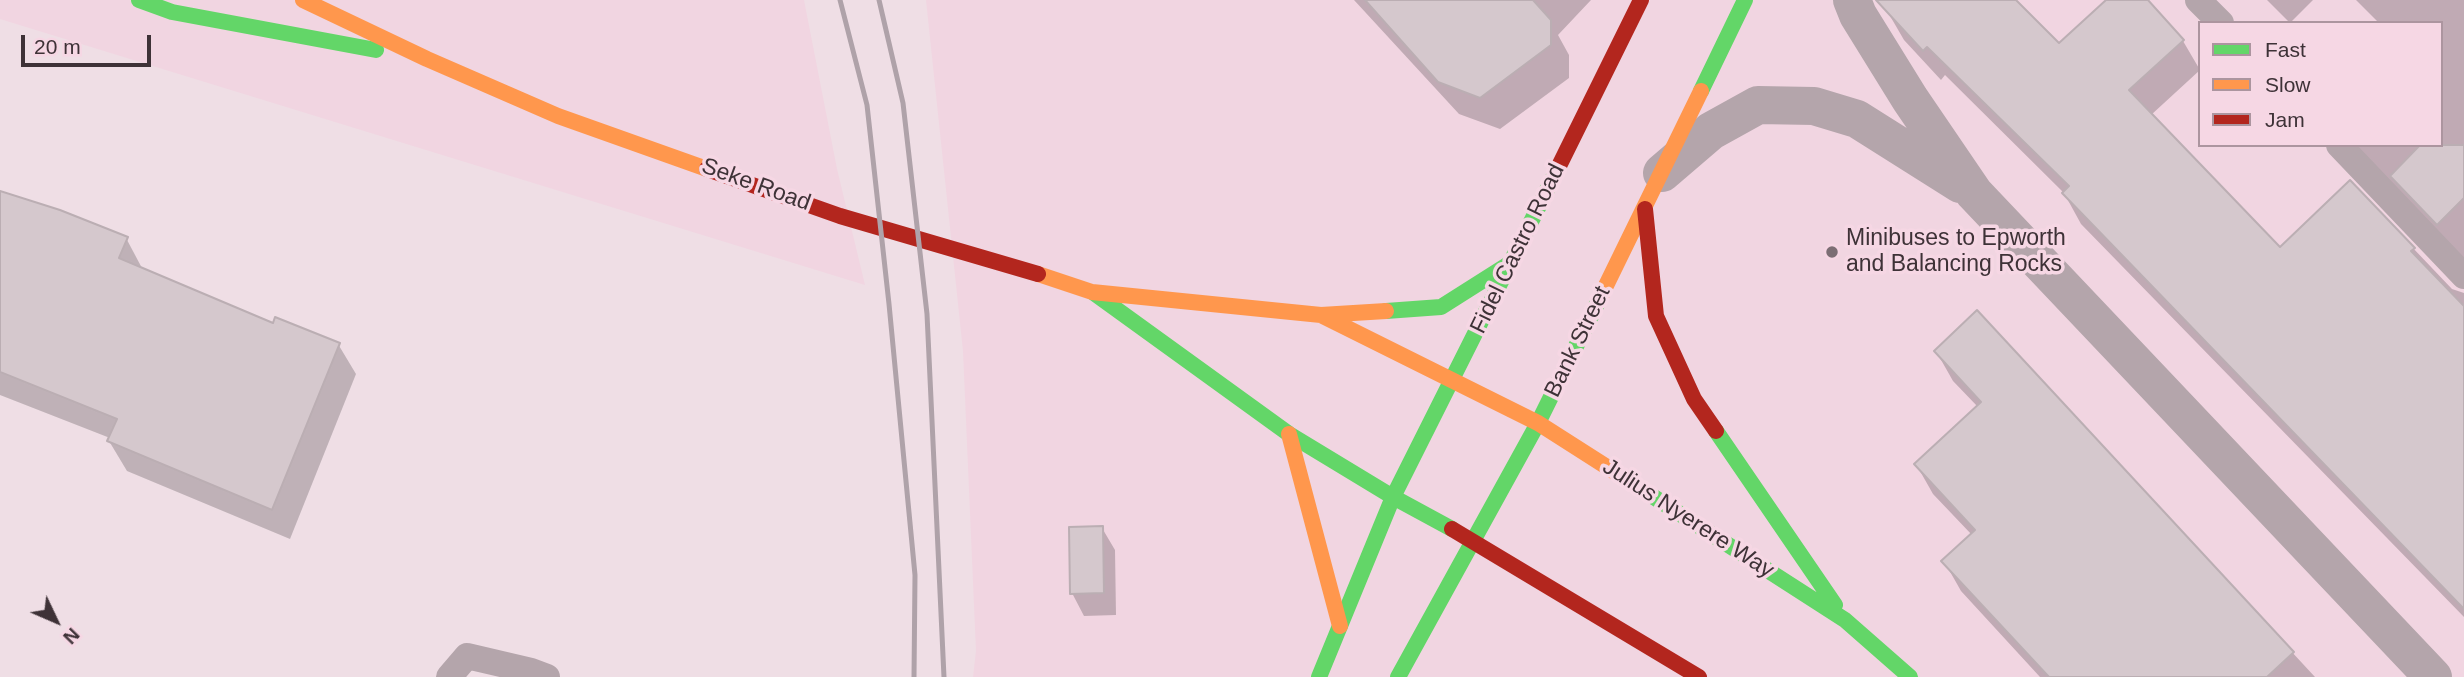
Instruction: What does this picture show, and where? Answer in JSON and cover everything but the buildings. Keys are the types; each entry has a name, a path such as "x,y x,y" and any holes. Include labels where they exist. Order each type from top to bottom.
{"main road":[{"name":"Seke Road","path":"139,0 172,12 426,59"},
{"name":"Seke Road","path":"303,0 426,59 558,116 840,216 1014,266 1092,292"},
{"name":"Fidel Castro Road","path":"1319,677 1393,497 1641,0"},
{"name":"Bank Street","path":"1398,677 1538,423 1745,0"},
{"path":"1644,209 1656,316 1693,399 1845,620"},
{"path":"1092,292 1321,316 1441,307 1512,262"},
{"path":"1092,292 1289,434 1393,497 1472,539 1699,677"},
{"name":"Julius Nyerere Way","path":"1321,316 1454,379 1538,423 1845,620 1910,677"},
{"path":"1289,434 1340,625"}],"street":[{"path":"1852,0 1858,15 1910,99 1974,192 2433,677"},
{"path":"1662,173 1711,131 1758,105 1814,106 1857,119 1974,192"}],"lane":[{"path":"2199,0 2219,21"},
{"path":"2341,147 2464,276"},
{"path":"449,677 467,656 535,675"}],"shaded area":[{"path":"0,0 804,0 837,169 865,285 0,19"},
{"path":"926,0 2464,0 2464,677 973,677 976,651 963,351"}],"railway":[{"path":"840,0 867,105 889,304 915,575 914,677"},
{"path":"879,0 903,103 927,314 944,677"}],"traffic: fast":[{"path":"139,0 172,12 376,50"},
{"path":"1701,91 1745,0"},
{"path":"1319,677 1393,497 1559,166"},
{"path":"1386,311 1441,307 1512,262"},
{"path":"1094,293 1289,434 1452,529"},
{"path":"1398,677 1538,423 1598,302"},
{"path":"1716,431 1835,605"},
{"path":"1632,483 1845,620 1910,677"}],"traffic: slow":[{"path":"303,0 427,59 558,116 707,169"},
{"path":"1598,302 1701,91"},
{"path":"1038,274 1092,292 1321,315 1386,311"},
{"path":"1323,316 1538,423 1632,483"},
{"path":"1289,434 1340,626"}],"traffic: jam":[{"path":"1559,166 1641,0"},
{"path":"707,169 840,216 1038,274"},
{"path":"1645,209 1656,316 1694,399 1716,431"},
{"path":"1452,529 1699,677"}],"place":[{"name":"Minibuses to Epworth and Balancing Rocks","path":"1832,252"}]}
